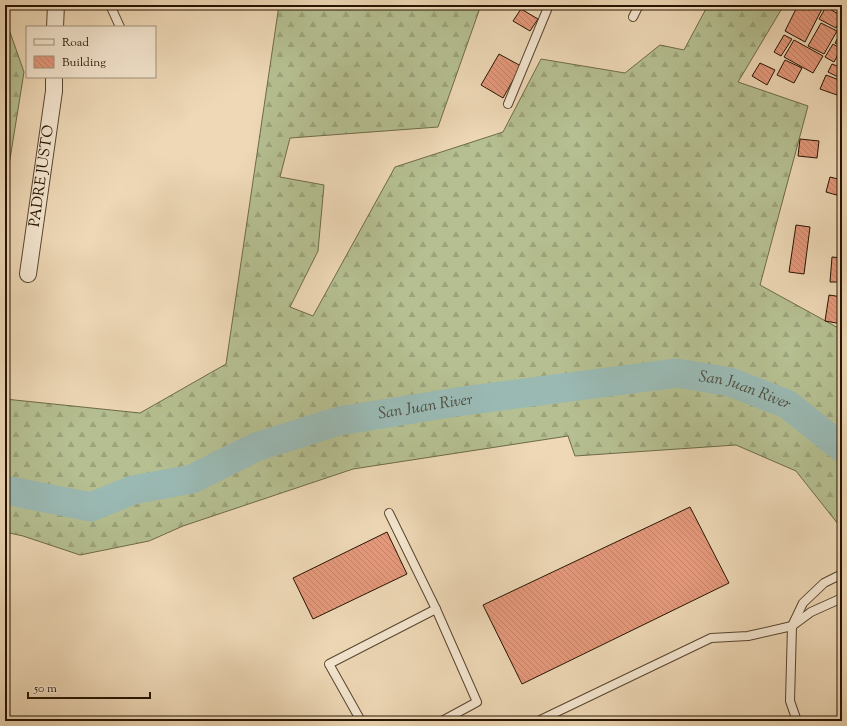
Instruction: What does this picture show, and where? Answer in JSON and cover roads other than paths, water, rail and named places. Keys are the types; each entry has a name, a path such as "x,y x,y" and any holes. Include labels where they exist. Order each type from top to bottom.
{"street":[{"path":"55,26 56,5"},
{"name":"PADRE JUSTO","path":"28,274 54,91 54,78"}],"lane":[{"path":"110,5 120,26"},
{"path":"508,104 549,5"},
{"path":"633,17 639,5"},
{"path":"389,513 436,609 477,702 442,721"},
{"path":"797,721 790,701 792,626 803,603 824,583 842,574"},
{"path":"538,721 711,638 748,636 792,626 811,612 842,598"},
{"path":"360,721 329,664 436,609"}],"waterway":[{"name":"San Juan River","path":"5,490 91,507 133,490 192,479 256,447 339,421 456,402 677,373 730,382 787,404 842,448"}]}
